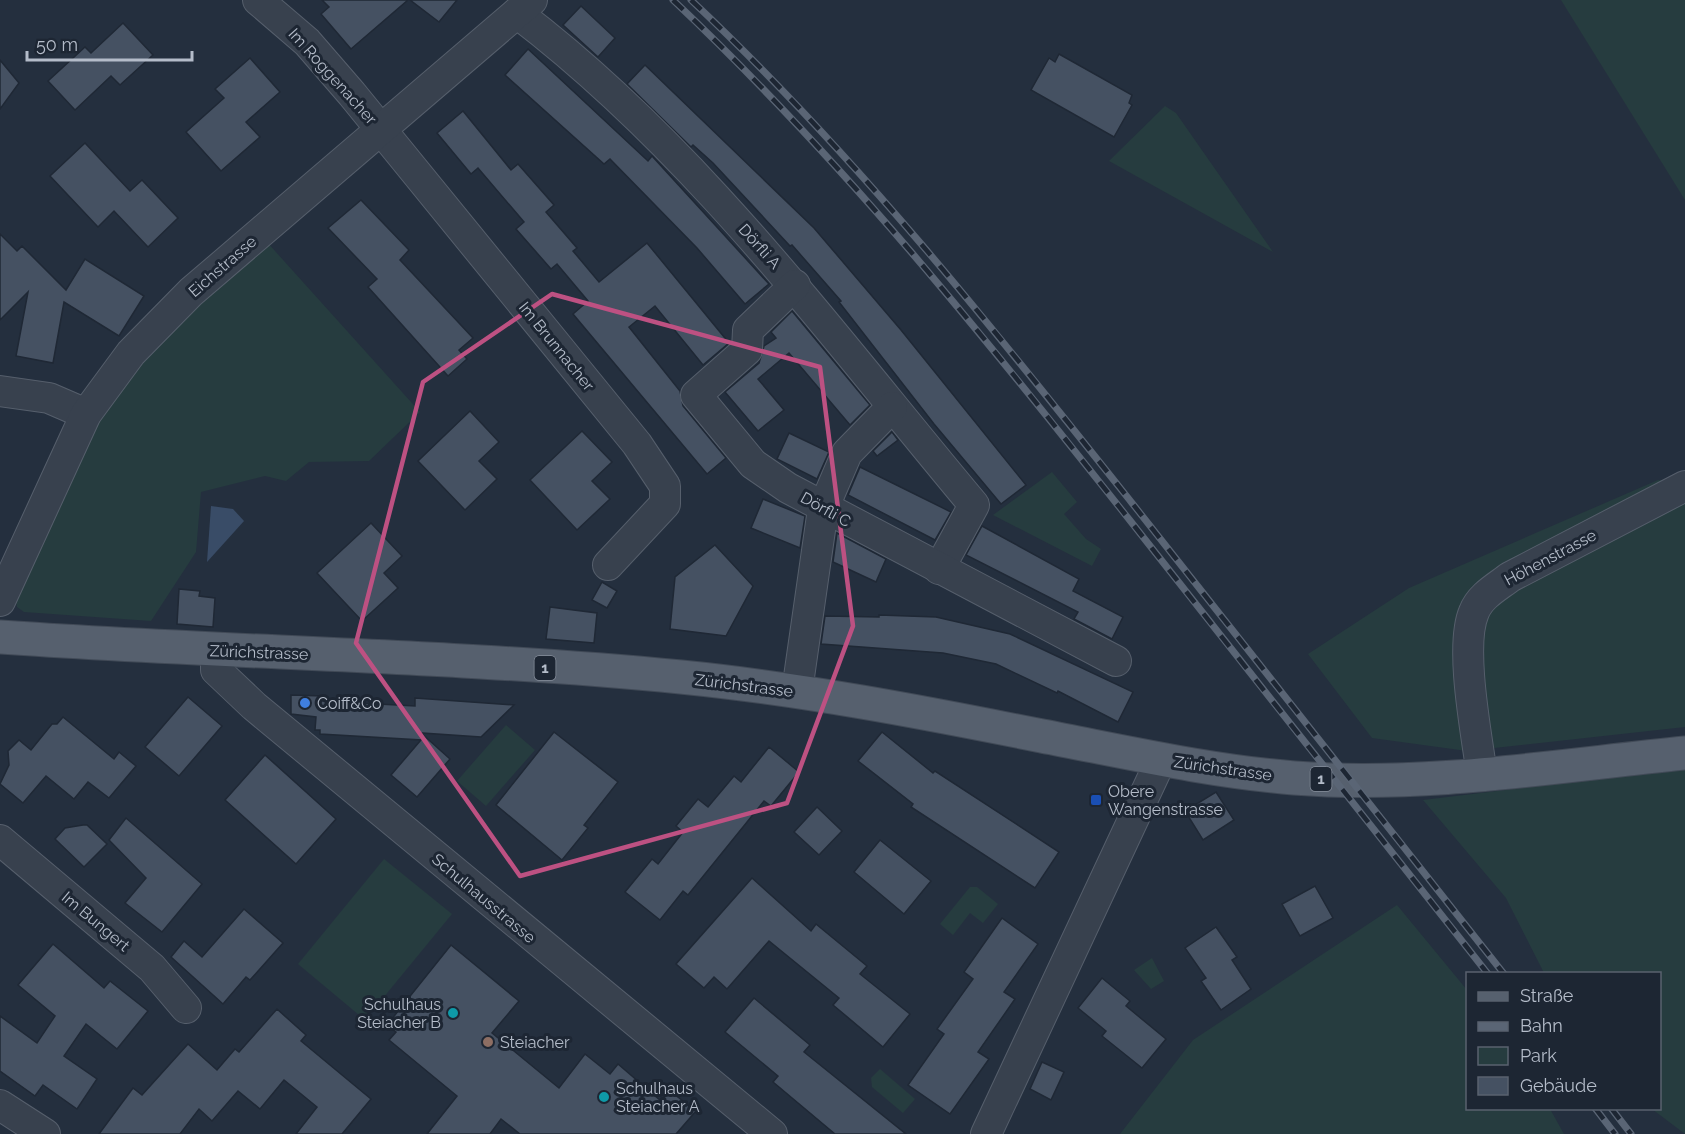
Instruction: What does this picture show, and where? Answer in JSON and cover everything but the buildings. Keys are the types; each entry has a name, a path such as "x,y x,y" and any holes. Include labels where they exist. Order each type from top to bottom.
{"main road":[{"name":"Zürichstrasse","path":"0,637 216,651 389,656 679,677 798,692 955,719 1161,760 1300,778 1400,780 1482,775"},
{"name":"1","path":"1482,775 1685,753"}],"street":[{"name":"Im Roggenacher","path":"258,0 307,42 381,130"},
{"name":"Eichstrasse","path":"0,601 86,414 131,353 168,313 524,7"},
{"name":"Dörfli A","path":"524,7 554,42 686,164 795,285 974,505 939,569"},
{"name":"Im Brunnacher","path":"381,130 637,444 665,486 664,504 608,565"},
{"name":"Dörfli C","path":"795,285 748,330 747,350 696,395 753,464 824,509 1116,661"},
{"path":"0,391 49,398 86,414"},
{"path":"798,692 824,509 847,453 892,407"},
{"name":"Höhenstrasse","path":"1482,775 1468,649 1474,612 1486,595 1510,577 1685,486"},
{"name":"Schulhausstrasse","path":"216,651 216,670 254,706 772,1134"},
{"path":"986,1134 1161,760"},
{"name":"Im Bungert","path":"0,840 152,968 186,1008"},
{"path":"0,1105 45,1134"}],"highlighted area":[{"path":"552,294 820,367 853,626 787,803 520,876 356,643 423,382"}],"green space":[{"path":"1561,0 1685,0 1685,200"},
{"path":"1165,106 1176,113 1273,252 1109,161"},
{"path":"266,241 420,412 369,461 309,462 286,481 265,476 201,492 196,552 151,621 24,612 17,607 15,593 79,452 122,384 168,328"},
{"path":"1052,472 1077,502 1064,514 1086,539 1101,549 1092,566 993,515"},
{"path":"1658,480 1685,482 1685,727 1467,751 1372,738 1308,654 1409,588"},
{"path":"506,725 535,750 486,806 457,781"},
{"path":"1685,768 1685,1134 1653,1110 1661,1110 1661,972 1543,972 1506,898 1423,800"},
{"path":"384,859 452,914 365,1020 298,964"},
{"path":"970,887 977,887 998,904 983,923 970,913 953,935 940,924"},
{"path":"1397,905 1466,989 1466,1110 1551,1110 1564,1134 1120,1134 1193,1040"},
{"path":"1152,958 1164,981 1151,989 1134,970"},
{"path":"880,1069 915,1099 903,1113 872,1087 871,1078"}],"water":[{"path":"211,506 233,509 244,521 207,562"}],"railway":[{"path":"673,0 796,123 968,319 1486,972"},
{"path":"691,0 810,119 975,308 1502,972"},
{"path":"1597,1110 1615,1134"},
{"path":"1613,1110 1631,1134"}],"place":[{"name":"Coiff&Co","path":"305,703"},
{"name":"Obere Wangenstrasse","path":"1096,800"},
{"name":"Schulhaus Steiacher B","path":"453,1013"},
{"name":"Steiacher","path":"488,1042"},
{"name":"Schulhaus Steiacher A","path":"604,1097"}]}
